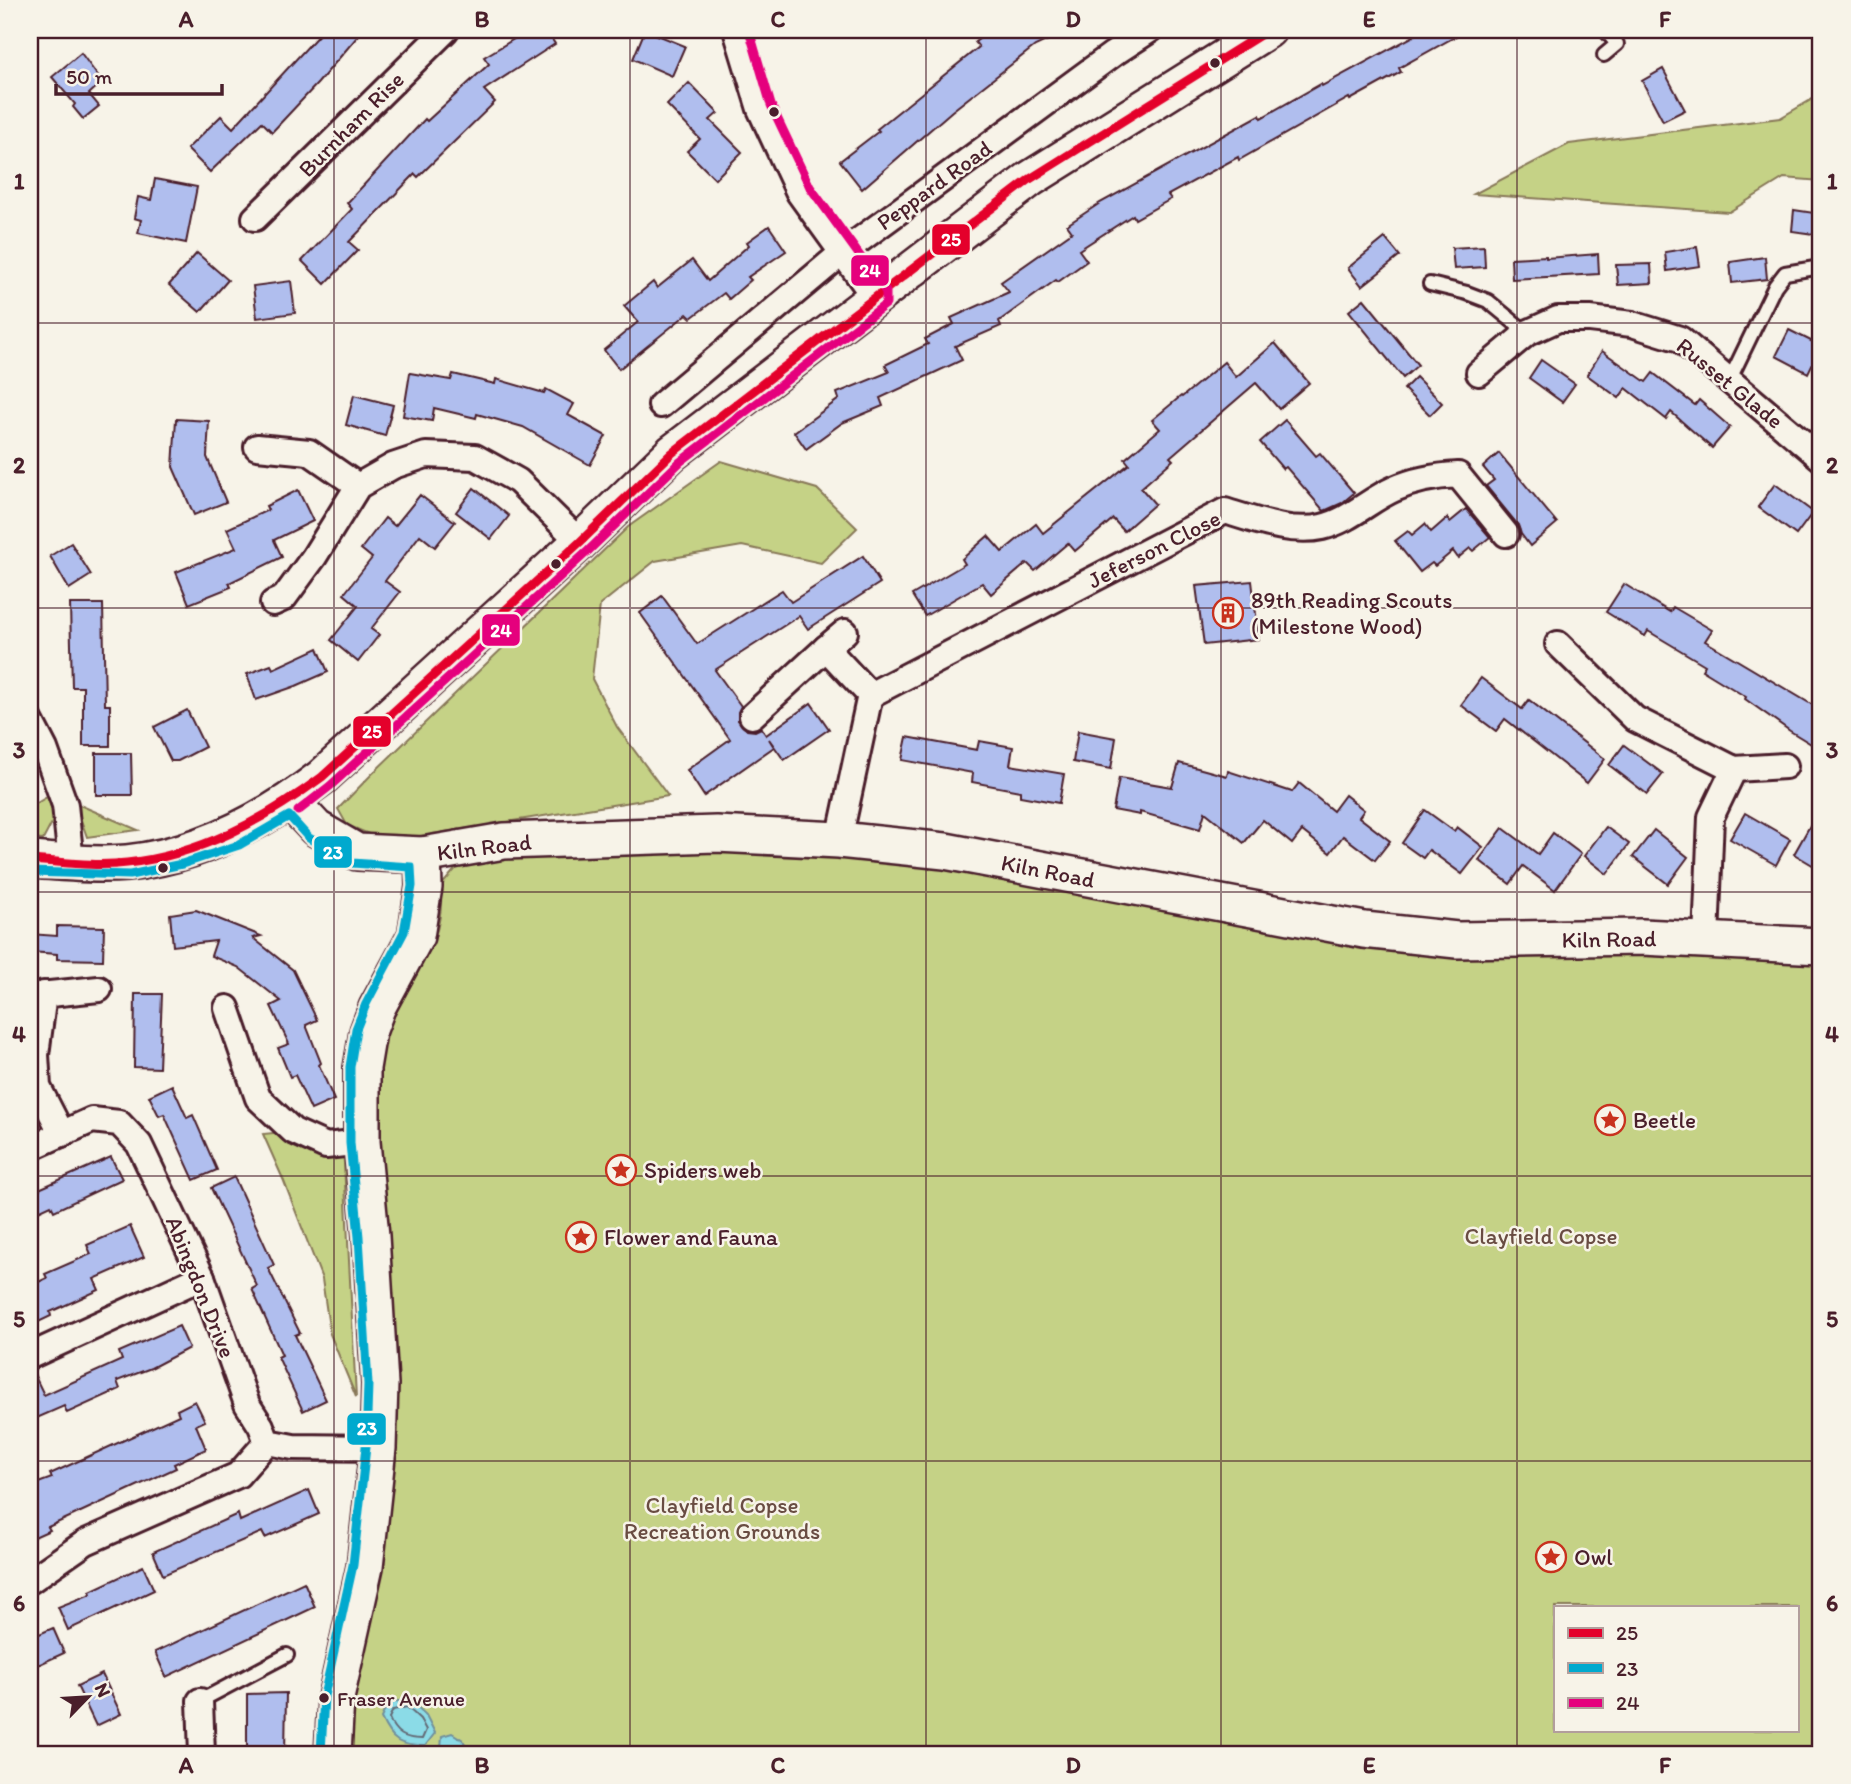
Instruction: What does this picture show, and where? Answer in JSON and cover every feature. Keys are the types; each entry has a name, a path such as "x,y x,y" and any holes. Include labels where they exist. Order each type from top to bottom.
{"street":[{"name":"Burnham Rise","path":"255,218 446,30"},
{"path":"736,30 760,109 799,193 875,298"},
{"name":"Peppard Road","path":"661,405 842,253 1113,54 1150,30"},
{"path":"30,860 127,863 177,852 235,833 291,801 322,777 580,542 672,453 1030,180 1231,39 1268,30"},
{"name":"Russet Glade","path":"1479,373 1527,333 1558,319 1590,319 1632,324 1680,339 1821,458"},
{"path":"257,447 309,452 358,486"},
{"path":"272,603 284,598 314,557 358,486 393,466 426,455 475,457 518,481 580,542"},
{"name":"Jeferson Close","path":"870,695 1225,511 1293,528 1320,528 1343,520 1394,489 1435,476 1458,475 1506,534"},
{"path":"752,716 845,632"},
{"path":"1558,644 1635,719 1734,769 1785,766"},
{"path":"825,648 870,695 839,840"},
{"path":"30,720 45,749 65,805 71,862"},
{"path":"1706,939 1711,817 1734,769"},
{"name":"Kiln Road","path":"291,801 316,828 357,852 423,856 504,841 716,834 839,840 945,851 1377,931 1457,940 1642,937 1821,946"},
{"path":"333,1754 337,1698 365,1567 378,1448 380,1384 362,1142 362,1068 368,1032 377,1008 416,936 424,887 423,856"},
{"path":"62,1134 38,1087 37,995 99,989"},
{"path":"227,1009 258,1098 293,1131 326,1146 362,1142"},
{"name":"Abingdon Drive","path":"30,1147 92,1120 119,1124 139,1144 202,1277 247,1404 261,1426 267,1442"},
{"path":"30,1356 202,1277"},
{"path":"30,1581 86,1542 237,1475 267,1442 293,1447 378,1448"},
{"path":"200,1701 202,1754"}],"lane":[{"path":"1604,55 1617,44 1605,30"},
{"path":"1730,380 1775,286 1785,273 1821,267"},
{"path":"1430,284 1468,292 1489,301 1527,333"},
{"path":"200,1701 287,1655"}],"green space":[{"path":"1821,94 1821,181 1784,178 1729,212 1474,194 1569,144 1780,118"},
{"path":"721,461 817,489 857,528 821,563 742,546 655,561 600,605 592,679 617,727 668,796 407,838 405,835 381,839 347,825 338,809 372,774 628,527"},
{"path":"47,797 55,817 43,840 30,839 30,807"},
{"path":"75,803 138,830 87,837"},
{"path":"716,851 838,857 944,868 1457,957 1642,954 1821,964 1821,1754 347,1754 349,1713 383,1551 395,1440 379,1123 381,1057 393,1018 438,928 440,887 458,866 504,858"},
{"path":"293,1131 343,1144 356,1397 330,1334 322,1279 263,1134"}],"water":[{"path":"410,1700 426,1715 435,1733 425,1746 398,1741 381,1718 389,1702"},
{"path":"452,1733 463,1740 468,1750 464,1754 448,1754 441,1748 442,1736"}],"building":[{"path":"323,30 363,30 272,132 262,122 210,172 187,149 221,116 233,128"},
{"path":"529,30 546,30 555,44 484,90 495,102 418,177 415,174 349,242 358,250 325,284 302,261 352,209 347,203 425,119 427,121 489,64 484,57"},
{"path":"645,30 685,46 672,76 633,59"},
{"path":"991,30 1070,30 1035,46 952,111 862,189 840,161 979,47 975,42"},
{"path":"1410,30 1467,30 1399,68 1401,72 1239,160 1238,157 1168,195 1171,199 1135,219 1133,215 1079,250 1087,261 999,321 1001,326 955,346 962,360 880,398 883,406 842,423 806,449 794,432 839,399 837,393 889,372 885,365 928,344 925,339 954,324 951,318 1009,292 1001,282 1072,232 1067,225 1100,203 1260,115 1261,118 1414,36"},
{"path":"81,53 102,82 89,94 99,106 83,119 73,107 75,104 52,77"},
{"path":"1663,69 1685,110 1663,121 1642,81"},
{"path":"689,83 718,113 710,120 742,152 715,179 687,151 700,139 667,105"},
{"path":"155,179 197,187 186,243 138,233 141,220 134,218 138,197 151,200"},
{"path":"1794,210 1821,214 1821,235 1792,231"},
{"path":"769,226 786,251 748,277 751,280 729,299 724,293 691,318 687,314 619,369 604,350 638,322 624,306 653,282 657,288 692,260 708,281 749,245 747,242"},
{"path":"1385,238 1400,256 1362,286 1348,268"},
{"path":"1484,246 1485,267 1454,269 1452,248"},
{"path":"1697,247 1700,266 1667,271 1665,252"},
{"path":"197,253 228,280 200,312 169,285"},
{"path":"1598,254 1599,274 1512,279 1511,258"},
{"path":"1765,257 1767,279 1732,283 1730,262"},
{"path":"1651,264 1652,283 1618,285 1616,265"},
{"path":"291,281 295,313 257,318 253,286"},
{"path":"1364,299 1418,365 1403,378 1349,311"},
{"path":"1789,330 1821,346 1808,373 1776,356"},
{"path":"1275,343 1309,383 1279,409 1256,383 1170,457 1173,460 1141,488 1155,504 1124,531 1113,519 1075,551 1068,543 1035,571 1027,563 991,594 982,583 925,616 912,595 965,564 962,559 988,536 1002,552 1036,524 1043,533 1129,464 1125,459 1160,429 1152,420 1181,396 1224,362 1236,377"},
{"path":"1602,351 1646,382 1653,373 1695,405 1699,400 1730,427 1712,448 1671,412 1666,419 1626,388 1619,398 1587,375"},
{"path":"1541,360 1575,384 1562,402 1529,378"},
{"path":"410,373 451,380 453,374 495,384 496,379 544,393 546,389 574,404 568,415 606,436 590,465 523,427 477,414 476,418 434,408 432,421 403,416"},
{"path":"1416,377 1442,403 1430,415 1404,389"},
{"path":"354,395 393,405 385,436 346,425"},
{"path":"176,419 209,421 207,457 226,502 194,515 173,467"},
{"path":"1285,420 1316,456 1320,453 1354,493 1342,503 1324,511 1260,442"},
{"path":"1499,453 1557,523 1530,546 1518,525 1486,486 1494,480 1483,467"},
{"path":"1775,484 1813,512 1796,535 1758,507"},
{"path":"474,488 509,516 491,539 456,512"},
{"path":"298,490 313,521 274,540 282,557 229,583 231,587 189,604 176,572 236,548 227,529 268,510 266,506"},
{"path":"420,495 455,522 435,547 420,535 385,581 400,592 371,629 379,635 358,662 331,640 358,606 344,594 372,558 361,549 385,518 395,526"},
{"path":"1466,509 1490,537 1473,551 1470,548 1458,558 1453,551 1435,566 1432,563 1420,572 1395,541 1408,531 1412,535 1425,524 1431,532 1447,518 1450,522"},
{"path":"71,543 91,575 69,589 50,556"},
{"path":"863,556 880,583 808,629 799,616 715,670 741,706 738,720 747,730 755,731 761,728 766,735 811,703 829,729 784,760 769,739 774,747 704,796 687,770 730,739 640,613 662,596 697,644 782,590 791,602"},
{"name":"89th Reading Scouts (Milestone Wood)","path":"1252,581 1259,639 1204,645 1196,586"},
{"path":"1624,584 1670,612 1673,607 1712,630 1705,641 1821,710 1821,750 1790,731 1745,699 1746,697 1702,670 1705,665 1648,631 1645,636 1606,612"},
{"path":"70,604 103,604 105,705 110,705 110,746 83,746 83,687 72,687"},
{"path":"318,648 328,672 256,700 247,674 271,665 273,669"},
{"path":"1481,678 1522,709 1529,700 1605,759 1587,783 1505,719 1496,731 1461,705"},
{"path":"187,710 205,747 178,761 171,761 154,727"},
{"path":"1078,731 1116,738 1111,769 1073,762"},
{"path":"907,737 977,750 979,741 1013,747 1010,765 1064,774 1059,803 1020,796 1020,791 972,782 973,773 902,760"},
{"path":"1624,745 1663,774 1647,794 1609,765"},
{"path":"96,753 131,753 132,795 96,795"},
{"path":"1179,763 1227,776 1228,771 1292,792 1299,783 1333,811 1345,795 1364,810 1359,817 1390,841 1375,860 1343,836 1330,853 1302,831 1292,844 1263,820 1244,843 1205,812 1200,829 1140,812 1140,815 1113,810 1119,778 1172,787"},
{"path":"1821,806 1821,870 1794,854"},
{"path":"1425,810 1454,831 1457,827 1483,847 1462,874 1429,850 1423,858 1402,843"},
{"path":"1745,813 1790,839 1776,865 1730,839"},
{"path":"1606,827 1629,844 1607,874 1584,856"},
{"path":"1503,828 1538,854 1553,833 1581,854 1555,890 1523,866 1510,884 1479,860"},
{"path":"1654,830 1688,857 1668,884 1633,857"},
{"path":"196,910 261,936 253,938 293,970 317,1020 306,1025 334,1100 311,1110 295,1075 290,1077 278,1048 289,1044 271,1006 281,1001 238,967 211,956 216,941 173,946 170,914"},
{"path":"57,926 104,927 103,960 57,959 57,954 30,952 30,934 57,936"},
{"path":"135,994 162,994 159,1068 134,1067"},
{"path":"172,1085 187,1118 193,1115 217,1170 194,1180 164,1114 159,1116 149,1096"},
{"path":"111,1157 122,1179 54,1211 51,1205 30,1215 30,1193"},
{"path":"234,1177 274,1265 268,1268 300,1333 295,1335 326,1400 303,1411 278,1357 282,1355 252,1289 257,1286 211,1188"},
{"path":"130,1226 144,1257 94,1279 99,1290 50,1312 51,1316 30,1326 30,1286 47,1278 45,1274 91,1254 87,1245"},
{"path":"179,1326 189,1348 151,1368 117,1381 120,1389 67,1413 64,1406 30,1421 30,1371 32,1370 44,1395 122,1360 119,1352"},
{"path":"195,1401 205,1421 196,1425 206,1449 174,1464 176,1468 48,1527 50,1530 30,1539 30,1486 52,1478 50,1474 179,1415 177,1410"},
{"path":"309,1490 319,1514 265,1538 262,1532 163,1575 153,1552 238,1514 240,1521"},
{"path":"143,1566 154,1590 68,1630 58,1607 91,1594 90,1591"},
{"path":"304,1582 315,1607 166,1677 155,1652"},
{"path":"53,1628 64,1653 38,1665 30,1648 30,1638"},
{"path":"102,1674 121,1714 96,1726 77,1686"},
{"path":"286,1693 285,1754 247,1754 247,1694"}],"transit line":[{"name":"24","path":"298,811 330,786 588,551 680,462 886,304 886,292 810,187 771,105 749,30"},
{"name":"25","path":"30,860 103,864 154,859 205,844 230,833 300,793 322,777 580,542 672,453 1030,179 1268,30"},
{"name":"23","path":"30,872 130,875 182,864 239,845 289,816 309,838 352,863 411,867 412,886 404,932 366,1004 356,1029 350,1067 350,1143 368,1384 366,1447 353,1565 324,1696 321,1753"}],"place":[{"name":"89th Reading Scouts (Milestone Wood)","path":"1228,613"},
{"name":"Beetle","path":"1610,1120"},
{"name":"Spiders web","path":"621,1170"},
{"name":"Flower and Fauna","path":"581,1237"},
{"name":"Owl","path":"1551,1557"},
{"name":"Fraser Avenue","path":"324,1698"}],"park label":[{"name":"Clayfield Copse","path":"1541,1236"},
{"name":"Clayfield Copse Recreation Grounds","path":"722,1518"}]}
